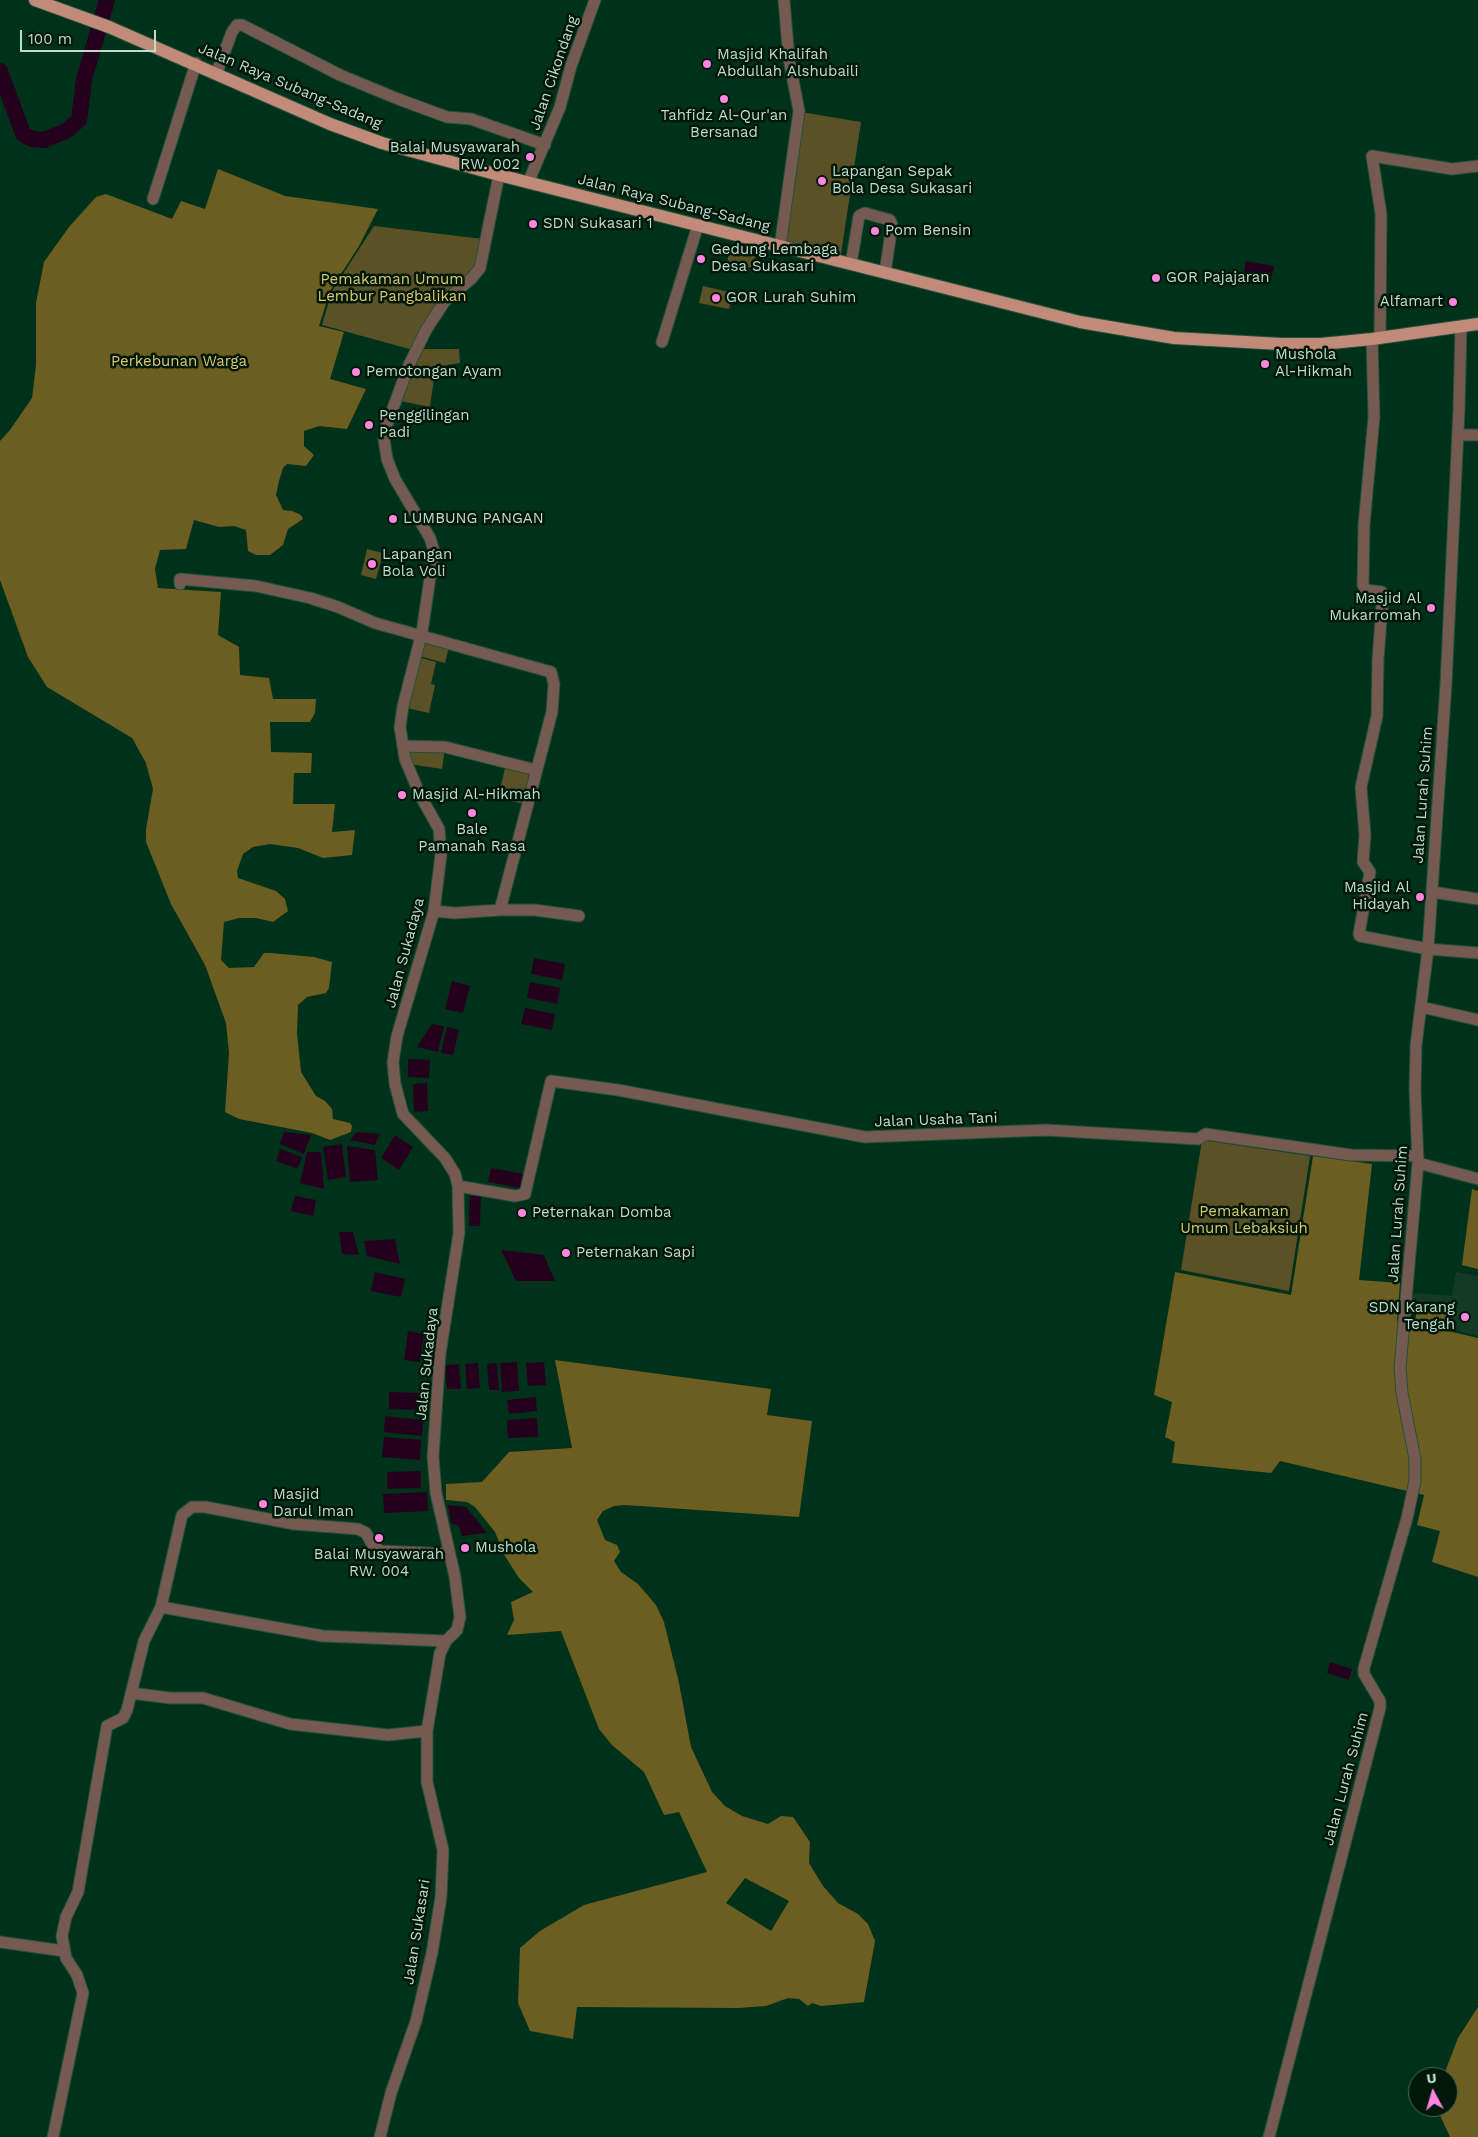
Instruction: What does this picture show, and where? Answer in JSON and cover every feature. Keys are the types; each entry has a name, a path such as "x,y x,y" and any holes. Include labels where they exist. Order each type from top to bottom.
{"main road":[{"name":"Jalan Raya Subang-Sadang","path":"35,0 93,21 196,63 354,133 410,152 1039,313 1141,334 1281,344 1321,344 1376,339 1478,324"}],"street":[{"name":"Jalan Cikondang","path":"528,183 545,145 595,0"},
{"path":"780,247 799,112 789,59 784,0"},
{"path":"216,72 232,32 237,25 242,25 340,75 398,99 447,116 478,121 545,145"},
{"path":"152,199 196,63"},
{"path":"1478,166 1452,169 1372,156 1380,214 1374,407 1364,525 1363,585 1366,590 1382,592 1383,594 1378,659 1377,712 1361,787 1365,835 1363,862 1370,872 1359,934 1360,936 1428,949 1478,952"},
{"name":"Jalan Sukadaya","path":"446,1641 457,1630 460,1617 458,1593 438,1503 431,1439 438,1376 459,1233 458,1186 456,1174 445,1158 403,1114 394,1074 394,1051 397,1036 434,911 441,855 441,836 417,789 403,746 401,719 420,637 434,560 433,544 390,468 385,445 386,427 416,349 426,330 445,301 472,278 480,268 499,175"},
{"path":"851,264 859,216 865,214 885,218 890,220 892,225 885,273"},
{"path":"662,342 698,225"},
{"name":"Jalan Lurah Suhim","path":"1269,2137 1380,1708 1380,1701 1364,1674 1364,1668 1407,1518 1415,1481 1415,1459 1402,1393 1400,1368 1418,1160 1415,1060 1428,949 1446,684 1458,435 1461,326"},
{"path":"1458,435 1478,435"},
{"path":"180,584 180,579 256,586 289,593 338,607 375,623 420,637 551,672 554,684 552,712 500,910"},
{"path":"403,746 445,747 536,770"},
{"path":"1432,892 1478,899"},
{"path":"434,911 460,913 534,910 579,916"},
{"path":"1421,1007 1478,1020"},
{"name":"Jalan Usaha Tani","path":"458,1186 515,1196 525,1194 552,1081 627,1091 876,1138 1046,1130 1198,1139 1206,1134 1351,1155 1418,1160 1478,1179"},
{"path":"53,2137 82,1993 77,1976 64,1951 62,1936 66,1918 78,1892 108,1726 123,1718 144,1641 161,1607 182,1515 192,1507 206,1507 294,1524 358,1529 366,1533 373,1546 381,1550 449,1554"},
{"path":"161,1607 323,1636 446,1641"},
{"name":"Jalan Sukasari","path":"380,2137 391,2092 416,2022 441,1897 443,1850 427,1782 427,1731 440,1653 446,1641"},
{"path":"131,1693 170,1698 203,1698 290,1724 388,1735 427,1731"},
{"path":"0,1942 64,1951"}],"shaded area":[{"path":"1246,261 1274,266 1271,280 1243,276"},
{"path":"534,958 565,964 562,980 531,974"},
{"path":"452,981 470,986 463,1013 445,1009"},
{"path":"530,982 560,988 557,1004 527,998"},
{"path":"525,1008 555,1014 552,1030 521,1024"},
{"path":"432,1024 444,1026 438,1052 417,1047"},
{"path":"447,1027 459,1030 453,1055 441,1053"},
{"path":"408,1059 430,1060 429,1078 408,1077"},
{"path":"427,1083 428,1111 414,1112 413,1084"},
{"path":"284,1132 311,1135 304,1154 280,1144"},
{"path":"357,1132 380,1134 375,1145 350,1140"},
{"path":"395,1135 413,1147 399,1170 381,1158"},
{"path":"342,1144 346,1177 328,1180 323,1147"},
{"path":"347,1146 375,1150 378,1180 350,1182"},
{"path":"280,1149 302,1157 297,1169 276,1161"},
{"path":"307,1152 321,1152 324,1189 300,1183"},
{"path":"491,1168 524,1174 521,1188 488,1182"},
{"path":"295,1196 316,1200 313,1216 291,1211"},
{"path":"470,1196 481,1196 480,1226 469,1226"},
{"path":"339,1232 353,1232 359,1255 342,1254"},
{"path":"395,1239 400,1264 367,1256 364,1241"},
{"path":"501,1250 544,1255 555,1281 516,1281"},
{"path":"375,1272 405,1279 401,1297 371,1291"},
{"name":"SDN Karang Tengah","path":"1456,1272 1478,1276 1478,1336 1450,1329 1454,1304 1412,1301 1413,1293 1452,1296"},
{"path":"408,1331 424,1334 420,1362 404,1360"},
{"path":"517,1362 519,1391 502,1392 500,1363"},
{"path":"544,1362 546,1385 528,1386 526,1363"},
{"path":"478,1363 480,1388 467,1389 465,1364"},
{"path":"497,1363 499,1390 489,1390 487,1364"},
{"path":"459,1364 461,1389 447,1389 445,1365"},
{"path":"389,1392 421,1393 421,1410 389,1409"},
{"path":"536,1397 537,1411 509,1414 507,1400"},
{"path":"385,1416 423,1420 422,1436 384,1432"},
{"path":"537,1418 538,1437 508,1438 507,1420"},
{"path":"384,1437 421,1440 420,1460 382,1457"},
{"path":"421,1471 421,1488 387,1489 387,1472"},
{"path":"427,1492 428,1511 384,1513 383,1494"},
{"path":"448,1505 466,1507 487,1533 462,1536 459,1526 451,1523"},
{"path":"1330,1662 1352,1669 1349,1680 1327,1673"}],"green space":[{"name":"Lapangan Sepak Bola Desa Sukasari","path":"801,112 861,122 841,254 784,241"},
{"name":"Perkebunan Warga","path":"218,169 285,196 378,209 359,246 330,291 319,326 344,332 330,379 366,389 347,429 319,426 304,431 304,446 314,455 306,466 287,464 283,468 279,481 276,495 283,510 301,515 303,519 288,529 283,545 270,555 256,555 248,551 246,530 234,526 219,527 194,520 186,549 160,550 155,569 158,588 221,592 218,635 239,647 240,675 269,678 273,699 316,699 315,713 310,722 270,722 271,752 312,753 311,773 294,773 293,804 335,804 332,832 355,830 352,855 323,858 298,848 270,844 253,847 243,854 237,871 238,878 276,891 285,899 288,911 273,922 256,918 239,918 224,922 221,960 229,968 254,967 264,953 270,953 314,957 332,962 329,988 326,993 307,997 298,1005 297,1033 301,1072 316,1096 325,1101 332,1109 333,1119 350,1123 352,1126 351,1132 330,1140 312,1133 239,1119 225,1112 229,1053 226,1023 205,965 171,904 146,842 146,829 153,789 146,763 132,738 47,687 28,657 0,580 0,441 32,398 36,365 36,303 44,262 69,227 96,197 106,194 172,219 181,201 205,209"},
{"name":"Pemakaman Umum Lembur Pangbalikan","path":"374,226 483,239 478,266 413,350 322,325 332,291"},
{"path":"731,245 756,252 752,268 727,262"},
{"name":"GOR Lurah Suhim","path":"703,286 733,293 729,309 699,303"},
{"path":"420,349 459,349 460,363 447,365 435,371 430,407 400,401"},
{"name":"Lapangan Bola Voli","path":"367,549 383,553 376,579 361,575"},
{"path":"423,641 449,647 445,663 419,656"},
{"path":"418,657 436,662 431,684 435,685 429,713 407,708"},
{"path":"404,748 445,748 442,769 409,764"},
{"path":"506,764 532,771 524,804 498,798"},
{"name":"Pemakaman Umum Lebaksiuh","path":"1202,1140 1310,1156 1289,1291 1181,1270"},
{"path":"1313,1156 1372,1164 1359,1280 1400,1283 1397,1321 1414,1324 1418,1307 1451,1310 1448,1331 1478,1338 1478,1577 1432,1562 1440,1531 1417,1525 1424,1495 1280,1461 1271,1473 1172,1463 1175,1442 1165,1437 1172,1402 1154,1395 1175,1272 1291,1295"},
{"path":"1472,1189 1478,1191 1478,1269 1462,1265"},
{"path":"555,1360 771,1389 767,1415 812,1421 799,1517 625,1505 614,1506 603,1511 597,1520 605,1540 617,1545 620,1552 614,1561 621,1572 638,1584 656,1605 664,1622 679,1683 691,1747 712,1792 725,1806 742,1816 768,1824 781,1816 793,1817 810,1842 809,1863 823,1886 838,1903 858,1914 868,1924 875,1941 864,2002 821,2006 812,2003 808,2006 799,1999 788,1998 766,2006 739,2008 577,2007 573,2039 530,2031 518,2003 520,1948 540,1931 584,1905 707,1872 679,1812 664,1815 644,1772 612,1745 599,1729 561,1631 507,1635 514,1620 511,1602 533,1592 519,1578 505,1556 495,1532 475,1507 467,1502 446,1500 446,1484 482,1482 509,1452 572,1448","holes":["745,1878 789,1901 771,1931 726,1903"]},
{"path":"1478,2007 1478,2137 1450,2137 1441,2117 1458,2117 1458,2067 1447,2067 1458,2038"}],"waterway":[{"path":"0,71 23,134 32,139 44,140 66,131 79,120 84,80 107,0"}],"place":[{"name":"Masjid Khalifah Abdullah Alshubaili","path":"707,64"},
{"name":"Tahfidz Al-Qur'an Bersanad","path":"724,99"},
{"name":"Balai Musyawarah RW. 002","path":"530,157"},
{"name":"Lapangan Sepak Bola Desa Sukasari","path":"822,181"},
{"name":"SDN Sukasari 1","path":"533,224"},
{"name":"Pom Bensin","path":"875,231"},
{"name":"Gedung Lembaga Desa Sukasari","path":"701,259"},
{"name":"GOR Pajajaran","path":"1156,278"},
{"name":"GOR Lurah Suhim","path":"716,298"},
{"name":"Alfamart","path":"1453,302"},
{"name":"Mushola Al-Hikmah","path":"1265,364"},
{"name":"Pemotongan Ayam","path":"356,372"},
{"name":"Penggilingan Padi","path":"369,425"},
{"name":"LUMBUNG PANGAN","path":"393,519"},
{"name":"Lapangan Bola Voli","path":"372,564"},
{"name":"Masjid Al Mukarromah","path":"1431,608"},
{"name":"Masjid Al-Hikmah","path":"402,795"},
{"name":"Bale Pamanah Rasa","path":"472,813"},
{"name":"Masjid Al Hidayah","path":"1420,897"},
{"name":"Peternakan Domba","path":"522,1213"},
{"name":"Peternakan Sapi","path":"566,1253"},
{"name":"SDN Karang Tengah","path":"1465,1317"},
{"name":"Masjid Darul Iman","path":"263,1504"},
{"name":"Balai Musyawarah RW. 004","path":"379,1538"},
{"name":"Mushola","path":"465,1548"}]}
